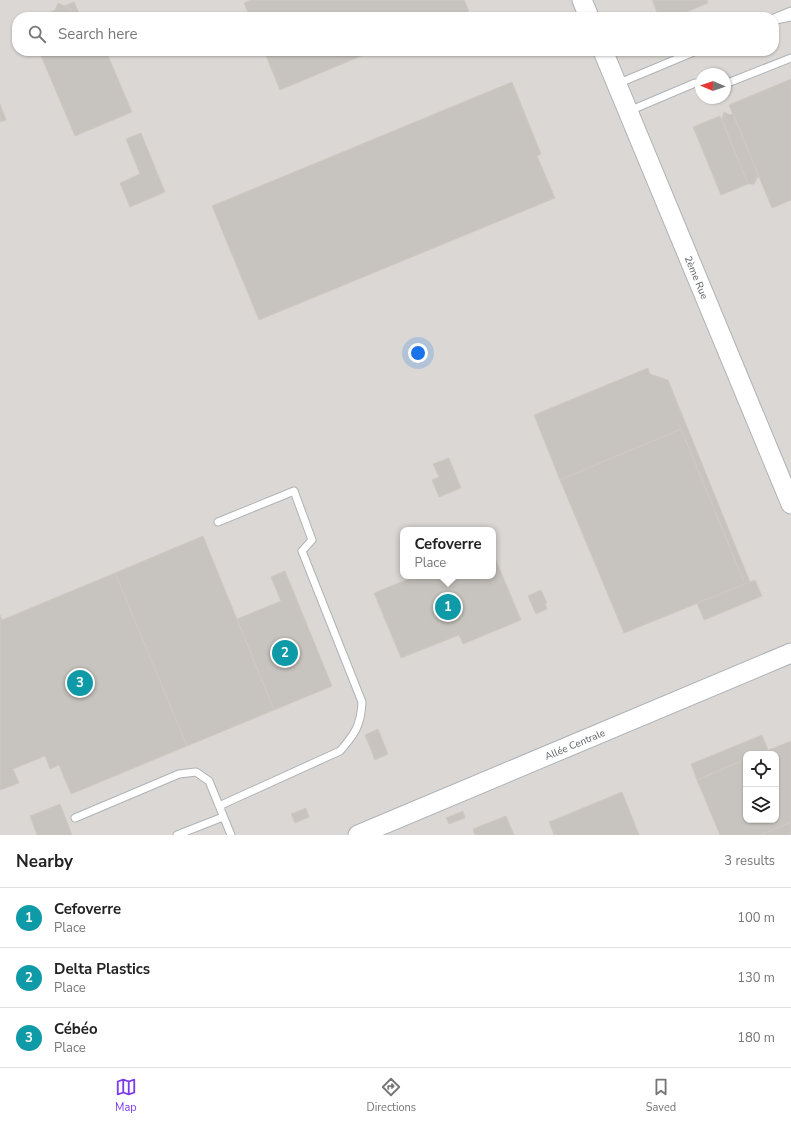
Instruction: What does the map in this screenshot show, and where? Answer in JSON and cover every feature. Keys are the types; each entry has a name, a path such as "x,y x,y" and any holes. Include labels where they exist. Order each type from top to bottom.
{"street":[{"path":"582,0 587,12"},
{"name":"2ème Rue","path":"605,56 791,504"},
{"name":"Allée Centrale","path":"358,835 791,653"}],"lane":[{"path":"779,16 791,10"},
{"path":"779,19 791,18"},
{"path":"617,84 684,56"},
{"path":"731,82 791,58"},
{"path":"628,112 695,83"},
{"path":"218,522 294,491 312,540 302,550 362,702 362,716 354,735 340,751 219,806"},
{"path":"75,818 179,774 196,772 209,781 230,835"},
{"path":"177,835 223,817"}],"shaded area":[{"path":"0,0 791,0 791,835 0,835"}],"building":[{"path":"251,0 464,0 469,11 248,12 244,3"},
{"path":"652,0 707,0 708,3 687,12 657,12"},
{"path":"74,2 79,12 70,12 71,9 64,6"},
{"path":"58,3 71,9 70,12 50,12 55,10"},
{"path":"41,56 108,56 132,112 75,136"},
{"path":"266,56 361,56 280,90"},
{"path":"791,79 791,200 772,208 729,105"},
{"path":"512,82 541,154 537,156 555,198 259,320 212,206"},
{"path":"0,104 6,120 0,122"},
{"path":"724,112 730,115 733,113 759,177 756,178 757,179 754,184 748,184 722,119"},
{"path":"720,116 748,184 721,195 693,127"},
{"path":"141,133 165,192 130,207 120,183 140,174 126,139"},
{"path":"648,368 650,374 668,380 750,582 745,584 681,429 560,480 534,415"},
{"path":"681,429 745,584 624,633 560,480"},
{"path":"449,458 461,488 439,497 432,480 439,477 433,464"},
{"path":"203,536 274,710 187,746 115,573"},
{"path":"496,560 521,620 463,644 459,635 401,658 374,593 409,579 496,579"},
{"path":"285,571 332,686 274,710 237,619 281,601 271,577"},
{"path":"115,573 187,746 71,794 59,765 50,769 45,756 13,769 19,783 0,790 0,615 2,620"},
{"path":"755,580 762,596 704,620 697,603"},
{"path":"541,590 547,603 545,603 547,609 536,614 528,596"},
{"path":"378,729 388,754 375,760 365,735"},
{"path":"762,735 768,750 743,751 743,760 697,780 691,764"},
{"path":"791,741 791,822 760,835 720,835 697,780 743,760 743,823 779,823 779,751 766,751"},
{"path":"622,792 639,835 554,835 549,822"},
{"path":"60,804 72,835 37,835 30,816"},
{"path":"306,808 309,817 295,823 291,814"},
{"path":"463,811 465,818 449,824 446,818"},
{"path":"506,816 514,835 475,835 473,829"},
{"path":"791,822 791,835 760,835"}],"place":[{"name":"Cefoverre","path":"448,607"},
{"name":"Delta Plastics","path":"285,653"},
{"name":"Cébéo","path":"80,683"}]}
